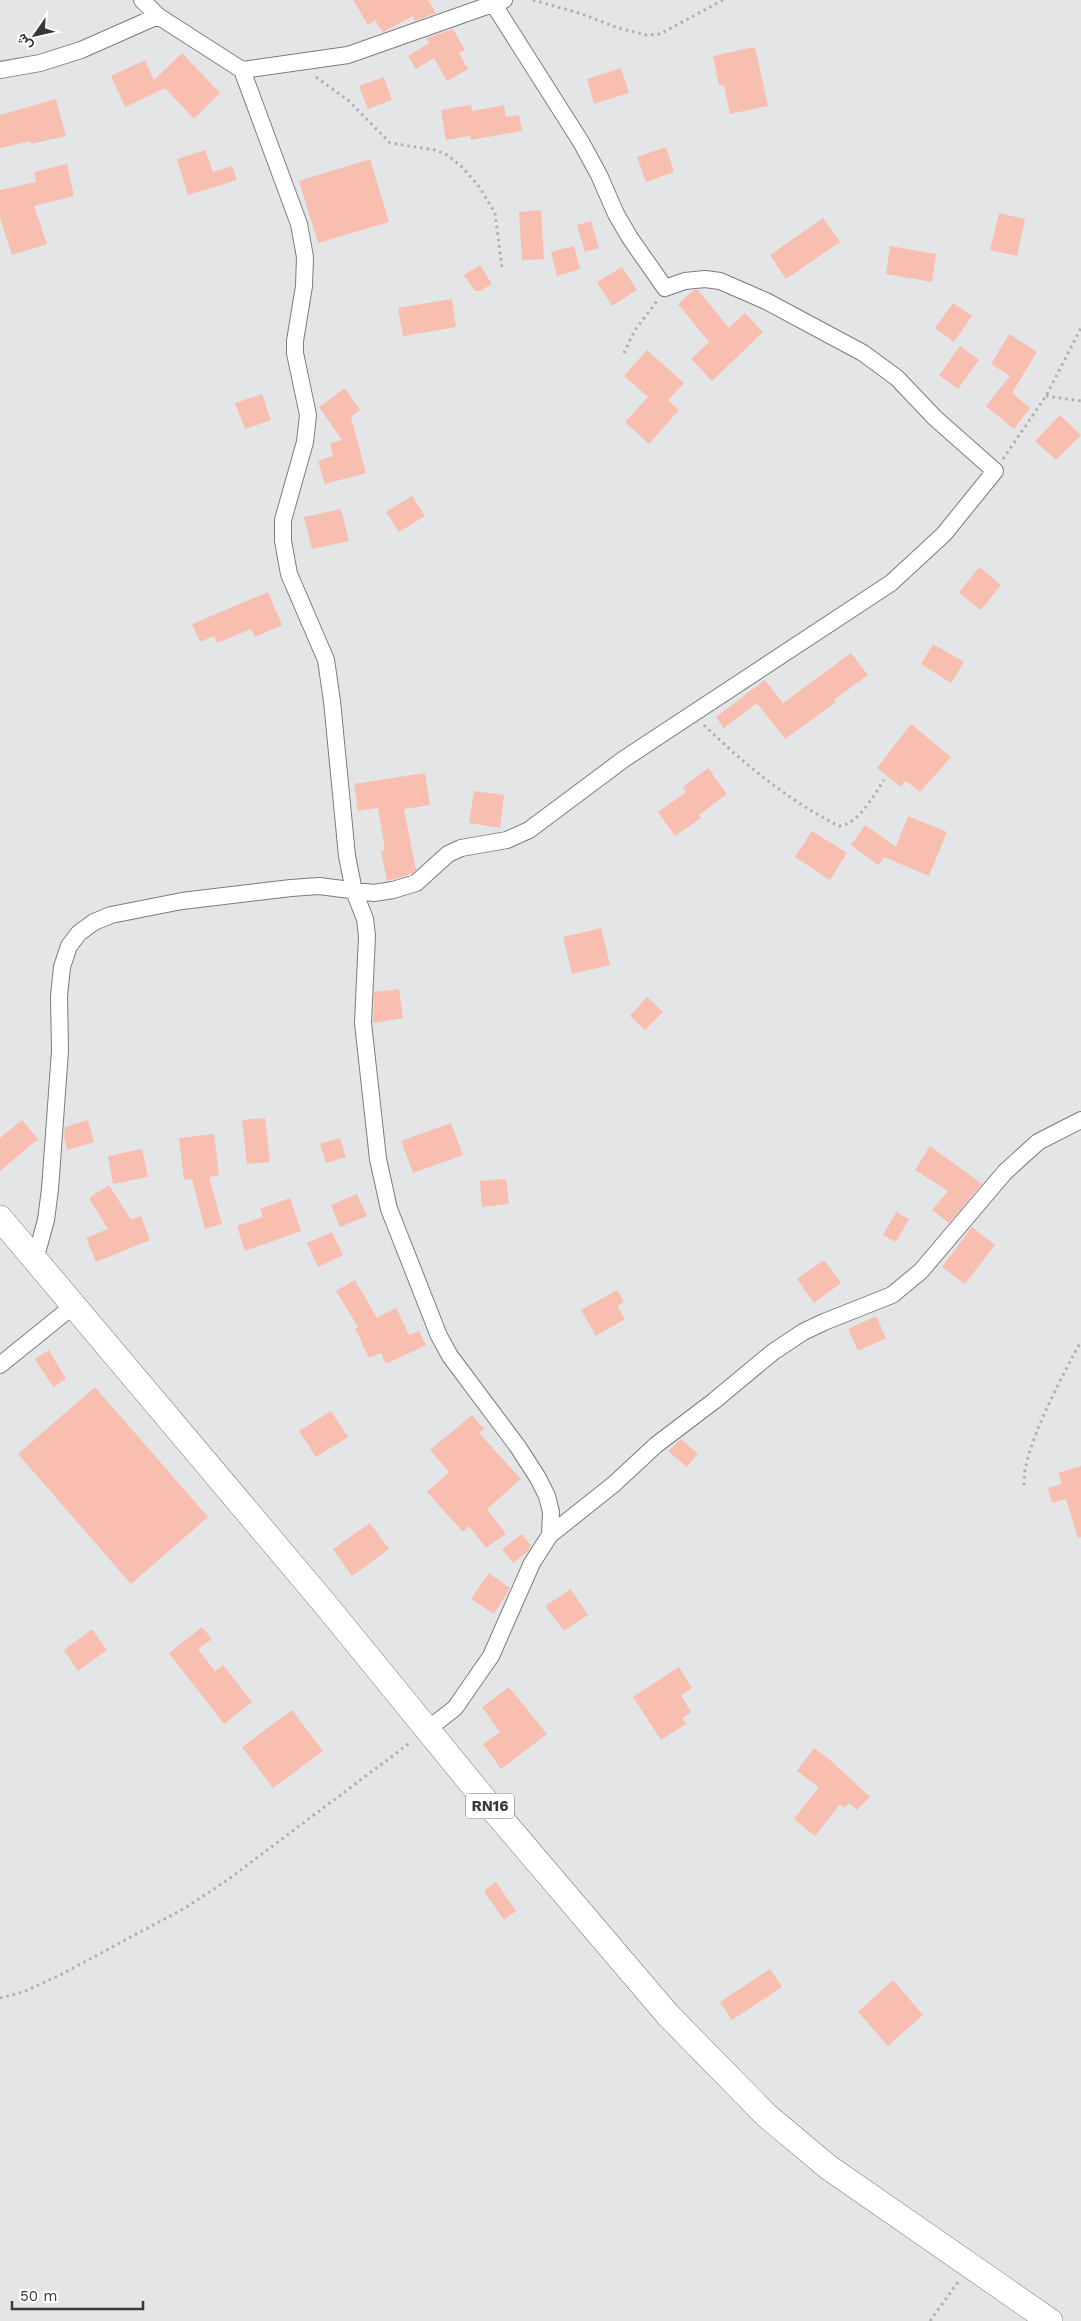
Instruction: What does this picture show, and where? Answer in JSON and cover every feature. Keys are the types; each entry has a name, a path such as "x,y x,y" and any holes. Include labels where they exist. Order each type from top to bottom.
{"main road":[{"name":"RN16","path":"0,1218 668,2015 766,2115 828,2167 1050,2321"}],"street":[{"path":"142,0 158,16 242,70 299,224 304,258 304,286 295,341 299,374 308,415 308,426 284,520 283,541 289,574 326,660 332,701 347,856 354,891 365,919 367,936 362,1023 378,1159 389,1209 428,1309 450,1356 518,1447 547,1496 551,1512 550,1535"},
{"path":"35,1260 46,1220 50,1189 60,1050 59,996 62,967 69,946 79,932 94,922 112,915 202,898 319,886 374,893 407,887 416,883 448,854 461,848 507,840 529,830 624,759 891,583 944,534 995,471 935,418 896,378 864,353 766,302 720,281 705,279 686,281 666,288 630,238 616,214 600,175 499,2 348,55 242,70"},
{"path":"0,70 40,63 80,50 158,16"},
{"path":"428,1729 454,1708 491,1656 532,1563 550,1535 614,1484 656,1445 714,1401 773,1352 803,1332 892,1295 906,1285 921,1271 1005,1172 1038,1142 1081,1120"},
{"path":"0,1365 73,1306"}],"path":[{"path":"533,0 582,14 618,28 647,35 660,34 723,0"},
{"path":"294,63 337,90 390,142 435,150 447,155 461,166 478,185 495,213 502,268"},
{"path":"624,353 635,330 666,288"},
{"path":"995,471 1046,396 1081,328"},
{"path":"1046,396 1081,401"},
{"path":"693,714 743,762 816,813 839,826 852,820 866,806 884,780"},
{"path":"1024,1485 1023,1473 1032,1444 1081,1341"},
{"path":"0,1998 23,1992 60,1975 185,1908 226,1881 428,1729"},
{"path":"930,2321 970,2266"}],"building":[{"path":"353,0 428,0 436,13 415,21 413,16 383,32 375,20 368,25"},
{"path":"453,29 465,50 459,53 468,69 447,81 434,58 416,69 408,56 429,43 426,38"},
{"path":"755,47 768,106 730,114 724,85 719,86 713,56"},
{"path":"182,53 220,93 194,119 165,88 125,107 111,76 145,60 154,80"},
{"path":"621,68 629,93 594,104 587,79"},
{"path":"384,77 392,100 368,109 359,86"},
{"path":"56,99 66,136 31,144 30,141 0,148 0,115"},
{"path":"471,105 472,111 504,105 506,117 519,115 522,131 471,140 470,136 446,140 441,110"},
{"path":"666,147 674,172 646,182 637,157"},
{"path":"205,150 213,172 232,166 237,180 188,195 177,159"},
{"path":"370,159 389,222 318,243 299,181"},
{"path":"67,164 74,196 34,206 47,244 12,255 0,218 0,190 36,182 34,172"},
{"path":"541,210 544,259 522,260 519,212"},
{"path":"999,213 1025,219 1017,256 990,250"},
{"path":"823,218 840,242 786,279 770,255"},
{"path":"591,221 599,248 585,252 577,225"},
{"path":"574,246 580,269 557,276 551,252"},
{"path":"890,246 936,254 932,282 886,274"},
{"path":"480,265 492,284 480,291 475,291 464,275"},
{"path":"622,267 637,290 612,306 597,282"},
{"path":"694,290 698,290 729,328 745,313 763,332 712,381 691,359 709,342 678,304"},
{"path":"452,299 456,327 403,336 398,308"},
{"path":"953,303 972,316 954,342 935,328"},
{"path":"1009,334 1037,352 1012,393 1030,408 1014,429 986,406 1010,376 991,364"},
{"path":"960,346 979,360 958,389 939,375"},
{"path":"647,350 684,383 668,400 679,410 649,444 625,422 648,397 624,376"},
{"path":"345,388 360,410 351,417 366,473 325,484 318,461 333,456 330,443 342,440 319,407"},
{"path":"262,394 271,420 245,429 235,403"},
{"path":"1060,415 1081,435 1056,460 1035,441"},
{"path":"412,496 425,516 399,532 386,512"},
{"path":"341,509 349,541 312,549 304,517"},
{"path":"979,567 1001,585 981,610 959,593"},
{"path":"268,592 282,625 255,637 251,629 217,643 214,636 200,642 192,624"},
{"path":"933,644 964,662 951,683 921,664"},
{"path":"851,653 868,675 834,700 836,702 785,739 757,703 724,728 716,717 765,680 783,703"},
{"path":"911,724 951,757 920,792 906,781 901,787 877,768"},
{"path":"708,768 727,794 699,815 701,818 675,836 658,812 686,792 683,787"},
{"path":"425,773 430,805 404,809 416,870 411,874 387,881 381,851 385,850 378,808 358,811 354,784"},
{"path":"474,791 504,795 500,828 469,823"},
{"path":"908,816 947,832 929,876 884,857 878,865 851,845 865,825 896,847"},
{"path":"812,831 847,853 830,880 795,857"},
{"path":"601,928 610,965 572,974 563,937"},
{"path":"399,989 403,1018 373,1023 374,992"},
{"path":"647,997 663,1012 645,1030 630,1016"},
{"path":"265,1118 270,1162 247,1164 242,1120"},
{"path":"22,1120 38,1139 0,1171 0,1138"},
{"path":"88,1120 94,1142 67,1150 64,1137 65,1127"},
{"path":"451,1123 463,1155 413,1173 401,1141"},
{"path":"214,1134 219,1175 209,1177 222,1224 205,1229 192,1179 184,1180 179,1138"},
{"path":"340,1138 346,1157 326,1163 320,1144"},
{"path":"930,1146 982,1184 949,1223 932,1210 948,1191 915,1170"},
{"path":"142,1149 148,1177 113,1184 108,1156"},
{"path":"506,1179 509,1204 482,1207 480,1181"},
{"path":"109,1185 131,1220 141,1216 150,1240 96,1262 86,1238 108,1229 89,1198"},
{"path":"357,1194 367,1216 340,1227 331,1205"},
{"path":"290,1198 301,1231 245,1251 237,1226 263,1217 260,1209"},
{"path":"896,1212 909,1219 896,1242 883,1235"},
{"path":"972,1227 995,1245 965,1284 942,1267"},
{"path":"332,1232 343,1255 318,1267 307,1243"},
{"path":"824,1260 841,1283 814,1303 797,1279"},
{"path":"355,1280 377,1318 396,1308 409,1335 419,1331 426,1345 386,1364 381,1353 369,1358 355,1328 358,1327 336,1291"},
{"path":"617,1290 624,1302 617,1306 625,1319 596,1336 581,1310"},
{"path":"876,1316 886,1338 858,1351 848,1329"},
{"path":"49,1350 66,1379 53,1387 35,1359"},
{"path":"95,1387 208,1517 131,1584 18,1454"},
{"path":"331,1411 348,1437 316,1457 299,1431"},
{"path":"472,1415 484,1429 479,1433 521,1479 487,1509 506,1534 486,1548 469,1526 463,1532 427,1492 449,1472 430,1450"},
{"path":"681,1439 698,1454 687,1467 668,1451"},
{"path":"1081,1466 1081,1537 1078,1538 1066,1499 1052,1503 1048,1488 1062,1484 1058,1473"},
{"path":"370,1523 389,1549 352,1576 333,1549"},
{"path":"522,1534 531,1546 527,1552 513,1563 502,1549"},
{"path":"489,1573 510,1588 494,1614 471,1599"},
{"path":"571,1589 588,1615 564,1631 545,1606"},
{"path":"202,1627 212,1639 198,1649 215,1671 223,1665 252,1702 224,1724 169,1653"},
{"path":"92,1629 107,1650 78,1671 64,1650"},
{"path":"679,1667 692,1688 681,1695 691,1712 682,1718 686,1724 661,1740 633,1697"},
{"path":"509,1687 547,1734 501,1769 483,1744 500,1732 482,1707"},
{"path":"292,1710 323,1751 273,1788 242,1747"},
{"path":"814,1748 830,1760 870,1797 857,1810 849,1803 844,1808 840,1804 815,1836 794,1819 819,1787 797,1771"},
{"path":"496,1882 516,1911 504,1920 484,1891"},
{"path":"770,1969 782,1987 732,2020 720,2002"},
{"path":"893,1980 923,2015 888,2046 858,2012"}]}
